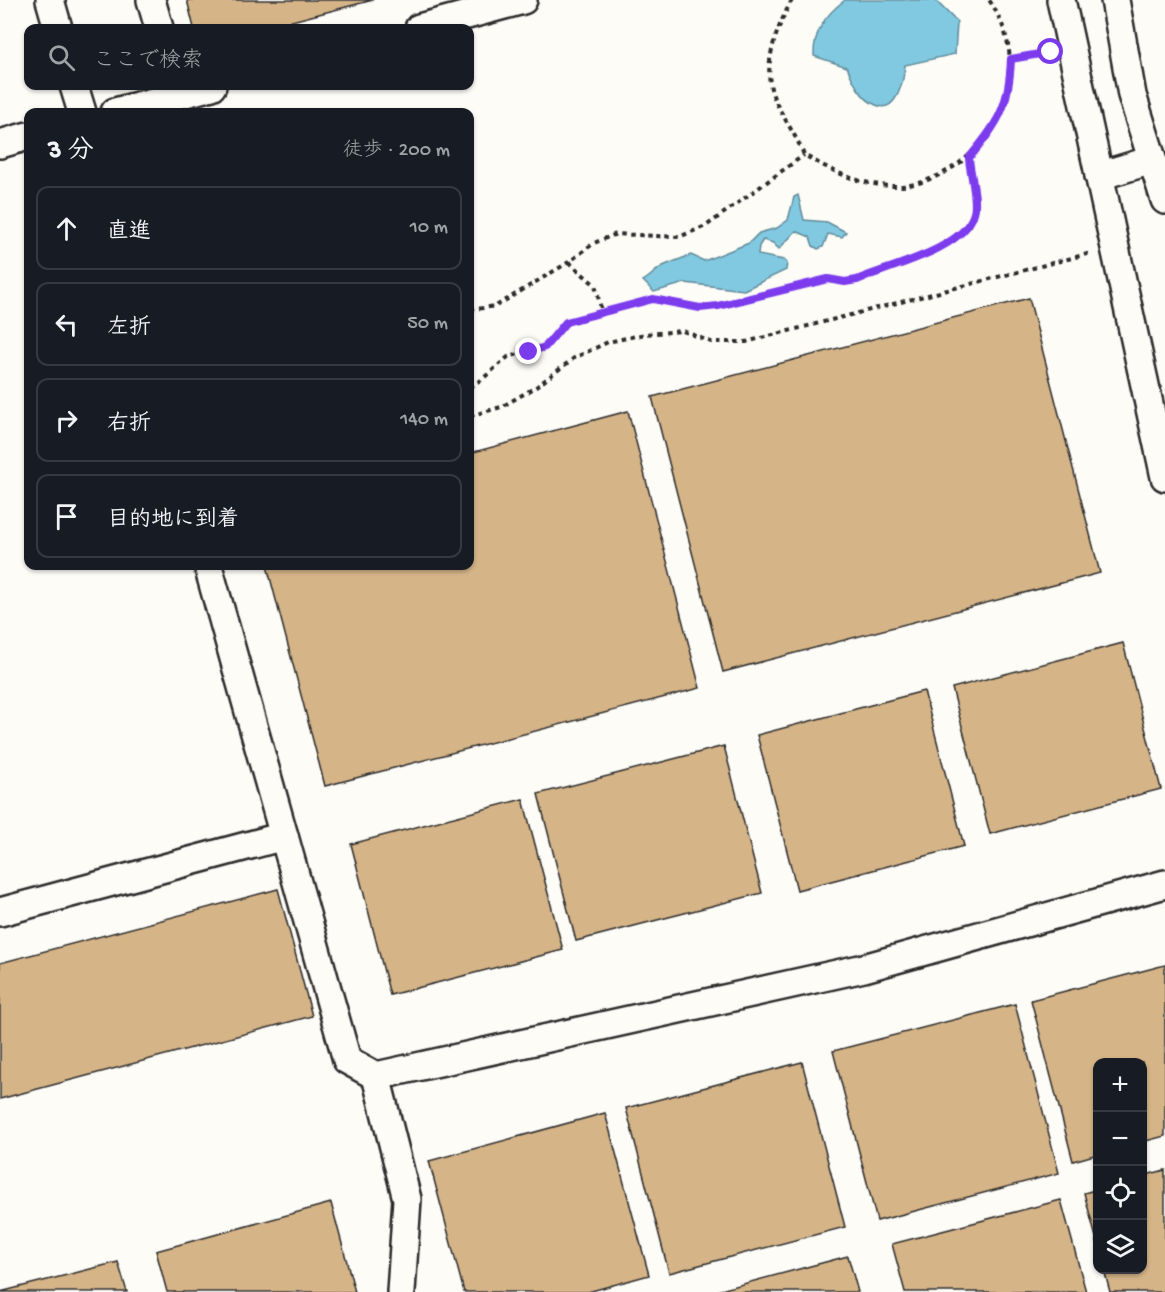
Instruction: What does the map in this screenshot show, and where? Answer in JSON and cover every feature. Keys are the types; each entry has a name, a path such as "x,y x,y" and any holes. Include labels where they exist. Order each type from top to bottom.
{"lane":[{"path":"50,0 57,24"},
{"path":"151,0 158,24"},
{"path":"434,24 523,0"},
{"path":"1061,0 1165,477"},
{"path":"1115,0 1132,95 1165,200"},
{"path":"75,90 81,108"},
{"path":"126,108 176,90"},
{"path":"0,144 24,137"},
{"path":"1099,176 1152,160"},
{"path":"209,570 347,1060 376,1076 864,968 1165,884"},
{"path":"0,912 284,836"},
{"path":"376,1076 407,1199 401,1292"}],"path":[{"path":"792,0 777,26 770,65 774,96 795,132 804,155 857,182 896,187 935,178 969,158 995,128 1010,90 1011,59 999,15 989,0"},
{"path":"1011,59 1051,52"},
{"path":"474,309 496,306 569,262 594,243 616,234 679,237 706,226 804,155"},
{"path":"474,385 508,357 545,347 566,322 653,299 700,308 718,306 828,279 845,282 857,280 938,249 958,236 971,222 975,211 969,158"},
{"path":"474,415 501,407 536,387 574,358 608,342 645,334 683,331 711,342 746,342 1095,252"},
{"path":"569,262 595,285 603,312"}],"water":[{"path":"845,0 935,0 957,22 955,54 905,65 901,86 894,100 883,107 876,105 862,94 847,67 814,56 818,32 832,11"},
{"path":"798,195 804,220 827,222 846,232 842,237 828,234 823,247 818,249 813,246 810,237 796,231 779,249 773,243 763,240 759,246 758,255 784,260 787,263 786,270 744,290 685,283 654,292 643,281 660,268 673,262 691,255 704,261 749,243 759,233 777,228 788,220 794,197"}],"building":[{"path":"187,0 373,0 280,24 193,24"},
{"path":"1029,298 1100,573 723,672 652,397"},
{"path":"628,411 700,688 325,786 268,570 474,570 474,452"},
{"path":"1123,643 1161,789 990,834 952,688"},
{"path":"924,691 964,846 797,890 757,735"},
{"path":"724,746 762,893 576,941 538,794"},
{"path":"523,799 563,950 390,995 351,844"},
{"path":"278,889 312,1016 0,1099 0,963"},
{"path":"1165,965 1165,1136 1147,1141 1147,1058 1093,1058 1093,1155 1073,1161 1031,1000"},
{"path":"1015,1004 1059,1173 877,1221 833,1051"},
{"path":"802,1062 845,1227 669,1273 626,1108"},
{"path":"605,1113 649,1275 588,1292 464,1292 429,1161"},
{"path":"1165,1170 1165,1292 1110,1292 1105,1274 1147,1274 1147,1175"},
{"path":"1093,1190 1093,1226 1084,1193"},
{"path":"1061,1200 1086,1292 905,1292 892,1244"},
{"path":"331,1203 355,1292 167,1292 156,1251"},
{"path":"848,1256 858,1292 713,1292"},
{"path":"118,1262 127,1292 0,1292"}],"route":[{"path":"529,352 545,347 566,322 630,307 653,299 681,306 700,308 718,306 828,279 845,282 857,280 938,249 958,236 971,222 975,211 969,158 995,128 1010,90 1011,59 1051,52"}]}
